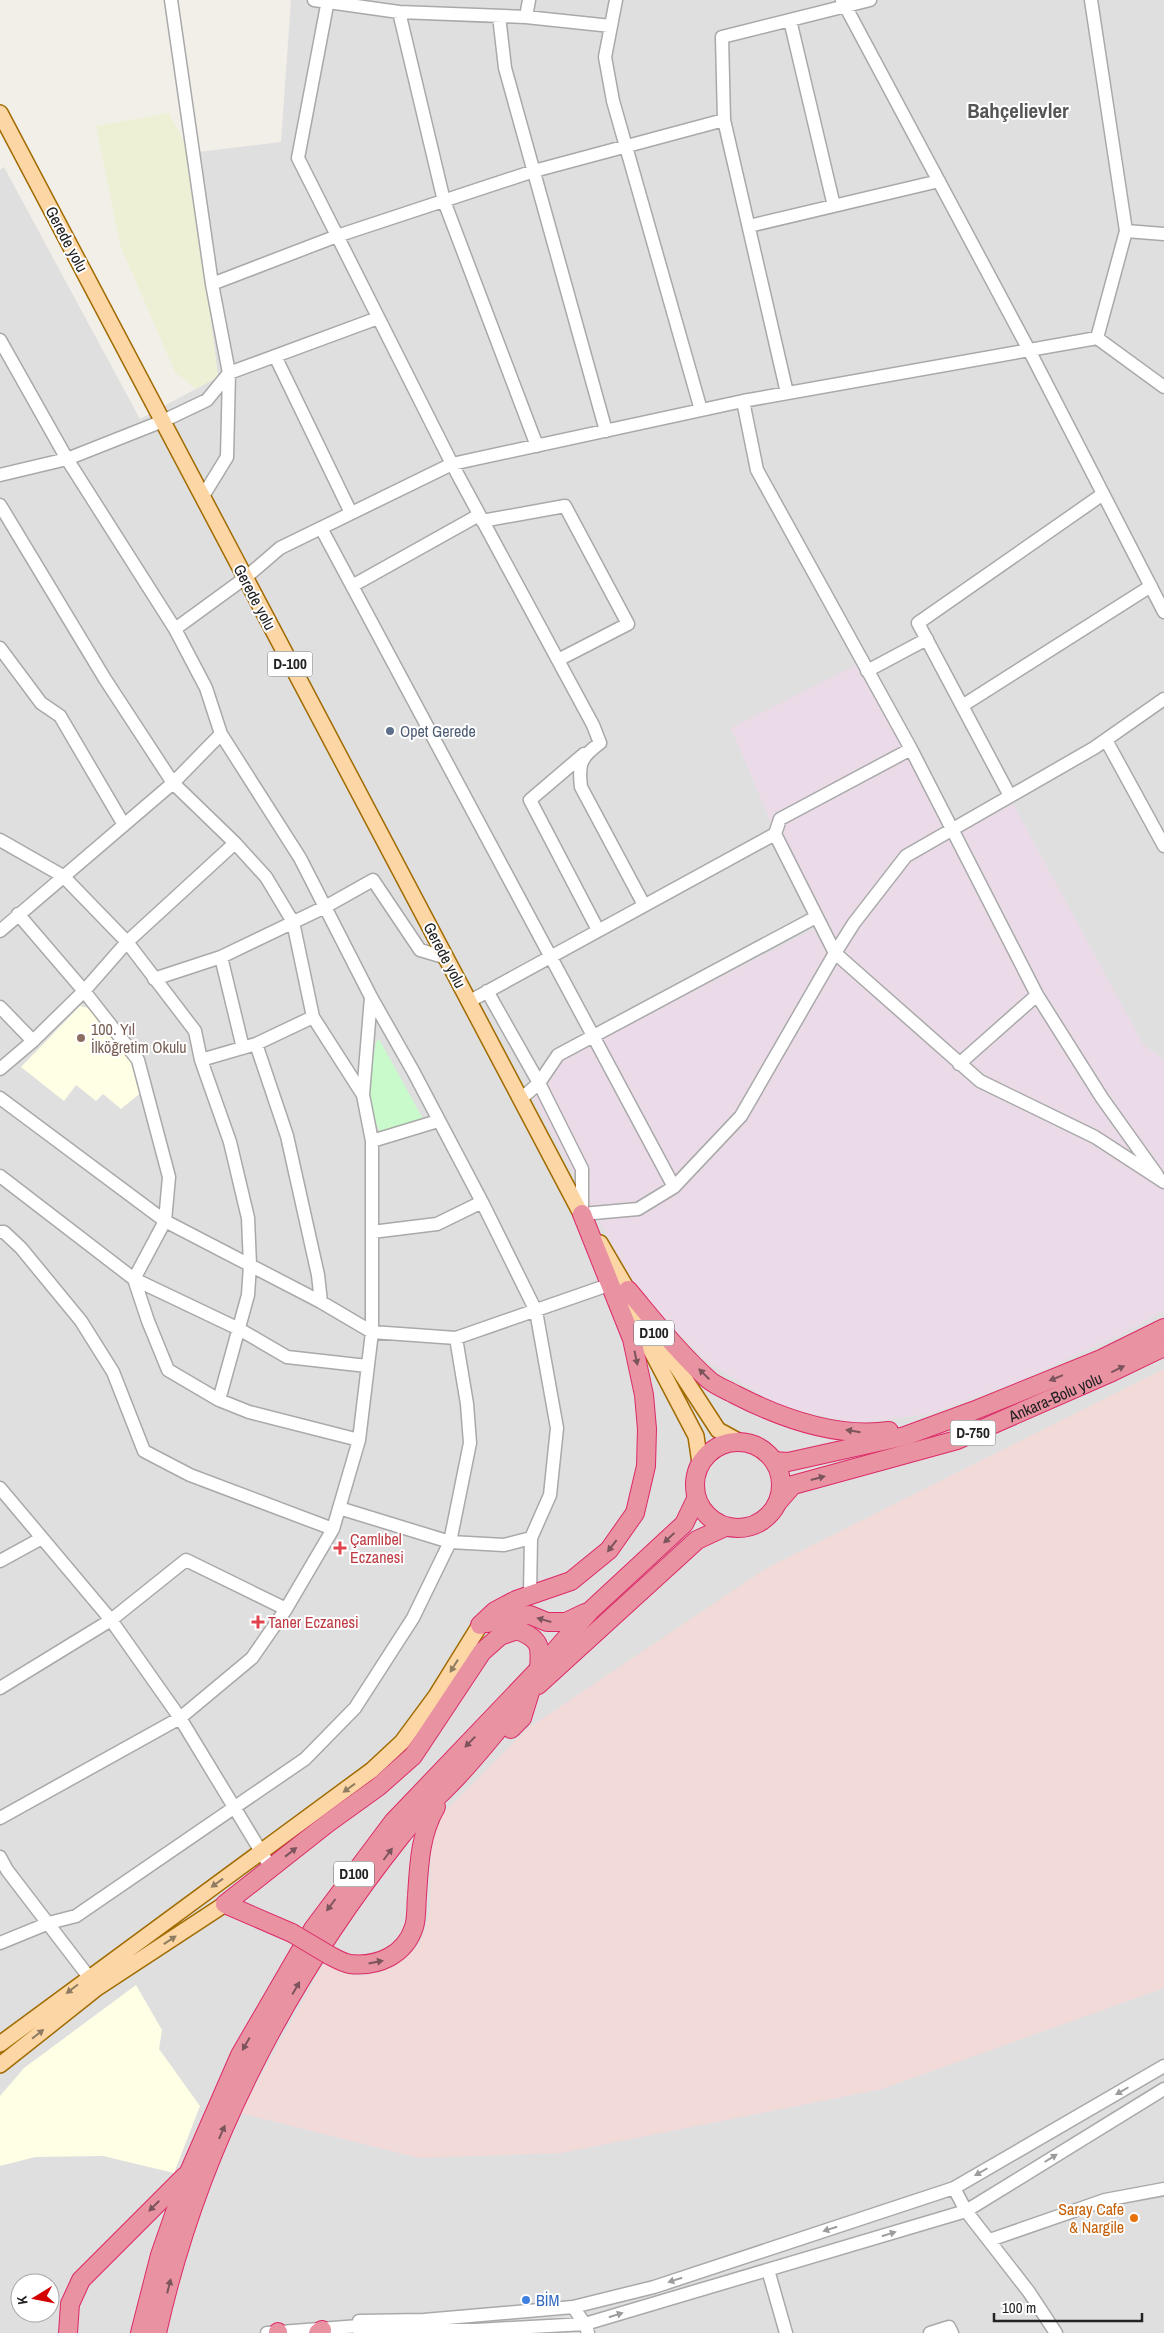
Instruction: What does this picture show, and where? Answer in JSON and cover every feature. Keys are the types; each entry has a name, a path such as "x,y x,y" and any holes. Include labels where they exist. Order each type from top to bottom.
{"highway":[{"path":"480,1625 496,1611 530,1594 571,1581 609,1550 635,1512 646,1466 647,1429 644,1395 619,1285 582,1214"},
{"path":"619,1285 711,1382 764,1409 818,1426 869,1434 936,1425"},
{"name":"Ankara-Bolu yolu","path":"774,1461 788,1462 842,1452 905,1436 1101,1359 1164,1328"},
{"name":"Ankara-Bolu yolu","path":"778,1502 794,1485 956,1440 1112,1372 1164,1347"},
{"path":"700,1463 716,1447 738,1441"},
{"name":"D100","path":"738,1441 752,1444 764,1450 774,1461"},
{"path":"774,1461 780,1474 781,1488 778,1502"},
{"name":"D100","path":"140,2333 160,2255 189,2172 240,2055 313,1929 393,1822 539,1669 590,1611 684,1524 696,1499 695,1481 700,1463"},
{"path":"696,1499 703,1511 713,1521 725,1527"},
{"name":"D100","path":"157,2333 174,2264 204,2174 251,2066 325,1938 402,1835 468,1764 530,1692 697,1540 725,1527 738,1529 750,1527 772,1513 778,1502"},
{"path":"480,1625 512,1616 530,1615 547,1622 566,1622 590,1611"},
{"path":"530,1692 522,1718 437,1805 427,1822 419,1861 414,1927 404,1945 392,1956 379,1963 349,1964 329,1955 292,1933 225,1904 378,1787 413,1756 482,1652 500,1636 517,1630 532,1636 540,1648 539,1669"},
{"path":"68,2333 70,2304 81,2280 189,2172"}],"main road":[{"name":"Gerede yolu","path":"0,112 582,1214"},
{"name":"D100","path":"619,1285 718,1430 738,1441"},
{"name":"D100","path":"619,1285 696,1436 700,1463"},
{"path":"0,2065 93,1982 261,1851 372,1770 402,1742 436,1696 480,1625"},
{"path":"0,2044 93,1982 225,1904"}],"street":[{"path":"171,0 212,284 229,373 227,457 203,496"},
{"path":"314,0 328,0 399,12 526,17 611,26"},
{"path":"328,0 298,158 452,464 593,725 600,743 584,754 530,800 598,930"},
{"path":"526,17 529,0"},
{"path":"616,0 604,58 613,100 701,410"},
{"path":"787,393 724,120 722,37 790,20 844,3 870,0"},
{"path":"1092,0 1126,232 1097,338"},
{"path":"844,3 1029,350 1164,612"},
{"path":"399,12 444,201 536,446"},
{"path":"499,16 505,68 606,431"},
{"path":"790,20 834,206"},
{"path":"212,284 337,236 534,171 724,120"},
{"path":"749,226 939,181"},
{"path":"1126,232 1164,234"},
{"path":"0,475 67,459 163,421 207,400 229,373 378,318"},
{"path":"175,629 245,578 280,548 452,464 743,401 1097,338 1164,387"},
{"path":"0,340 67,459 175,629 206,688 221,734 300,858 371,996 482,1202 536,1311 557,1428 550,1495 531,1538 530,1594"},
{"path":"275,356 351,513"},
{"path":"743,401 758,470 911,749 1037,995 1102,1098 1163,1180"},
{"path":"1010,796 918,623 1103,494"},
{"path":"0,505 106,679 173,783 235,843 266,877 293,922 313,1017 363,1095"},
{"path":"352,586 481,518 565,506 628,624 558,660"},
{"path":"321,528 674,1187"},
{"path":"962,706 1151,586"},
{"path":"867,671 927,639"},
{"path":"0,648 41,703 60,716 124,825"},
{"path":"487,991 539,1083 582,1169 582,1214 638,1209 674,1187 741,1116 835,952 854,923 906,856 1106,740 1164,699"},
{"path":"0,931 173,783 221,734"},
{"path":"1106,740 1164,846"},
{"path":"470,1001 775,834 780,819 911,749"},
{"path":"584,754 580,768 581,787 644,905"},
{"path":"775,834 835,952 959,1064 980,1081 1095,1137 1163,1180"},
{"path":"0,840 63,876 127,942 195,1031 201,1060 230,1142 246,1208 250,1265 248,1295 219,1400"},
{"path":"0,1070 84,991 127,942 235,843"},
{"path":"154,979 220,957 325,907 373,880 420,950 447,958"},
{"path":"18,914 84,991 138,1060 169,1177 165,1222 134,1278 168,1370 219,1400 249,1412 359,1440"},
{"path":"522,1098 539,1083 558,1055 816,917"},
{"path":"220,957 243,1048"},
{"path":"959,1064 1037,995"},
{"path":"0,1818 180,1718 252,1658 286,1609 333,1529 359,1440 372,1332 372,1142 363,1095 371,996"},
{"path":"0,1007 33,1041"},
{"path":"201,1060 256,1044 313,1017"},
{"path":"256,1044 286,1136 318,1275 321,1302"},
{"path":"0,1098 165,1222 321,1302 372,1332 456,1338 619,1285"},
{"path":"372,1142 438,1121"},
{"path":"0,1176 134,1278 239,1329 287,1358 367,1366"},
{"path":"372,1232 438,1224 482,1202"},
{"path":"0,1232 4,1232 21,1248 81,1321 113,1372 144,1451 190,1476 333,1529"},
{"path":"0,1943 49,1923 76,1916 305,1759 355,1708 413,1618 450,1542 470,1444 467,1404 456,1338"},
{"path":"0,1488 111,1620 180,1718 270,1868"},
{"path":"339,1508 450,1542 504,1545 531,1538"},
{"path":"0,1561 42,1538"},
{"path":"0,1688 111,1620 186,1560 286,1609"},
{"path":"0,1857 7,1870 93,1982"},
{"path":"274,2333 320,2332 359,2325 574,2307 654,2288 954,2188 1164,2066"},
{"path":"359,2325 476,2330 586,2329 768,2270 966,2211 1164,2089"},
{"path":"954,2188 966,2211 1029,2292 1056,2333"},
{"path":"990,2240 1105,2200 1164,2189"},
{"path":"768,2270 786,2333"},
{"path":"574,2307 586,2329"},
{"path":"930,2333 949,2327 952,2333"}],"shaded area":[{"path":"291,0 1164,0 1164,2333 0,2333 0,170 4,167 140,419 218,377 190,153 281,142"},
{"path":"169,113 190,153 218,377 196,389 175,372 120,245 96,126"},
{"path":"856,665 951,836 1013,804 1143,1044 1164,1060 1164,1311 1117,1336 1019,1381 930,1414 855,1423 779,1406 710,1363 652,1309 626,1270 533,1098 562,1059 816,928 731,728"},
{"name":"100. Yıl İlköğretim Okulu","path":"80,1006 93,1009 136,1069 143,1091 121,1109 103,1094 96,1101 76,1085 64,1101 21,1067"},
{"path":"1164,1369 1164,1988 882,2089 561,2153 419,2158 240,2113 325,1962 342,1973 362,1976 380,1972 396,1964 418,1946 425,1930 430,1910 431,1850 440,1816 527,1729 765,1569"},
{"path":"136,1985 162,2030 159,2049 200,2106 174,2173 103,2156 35,2157 0,2166 0,2096 24,2068"}],"green space":[{"path":"379,1039 423,1119 380,1131 375,1121 370,1099 376,1042"}],"place":[{"name":"Opet Gerede","path":"390,731"},
{"name":"100. Yıl İlköğretim Okulu","path":"81,1038"},
{"name":"Çamlıbel Eczanesi","path":"340,1548"},
{"name":"Taner Eczanesi","path":"258,1622"},
{"name":"Saray Cafe & Nargile","path":"1134,2218"},
{"name":"BİM","path":"526,2300"}],"district":[{"name":"Bahçelievler","path":"1018,111"}]}
